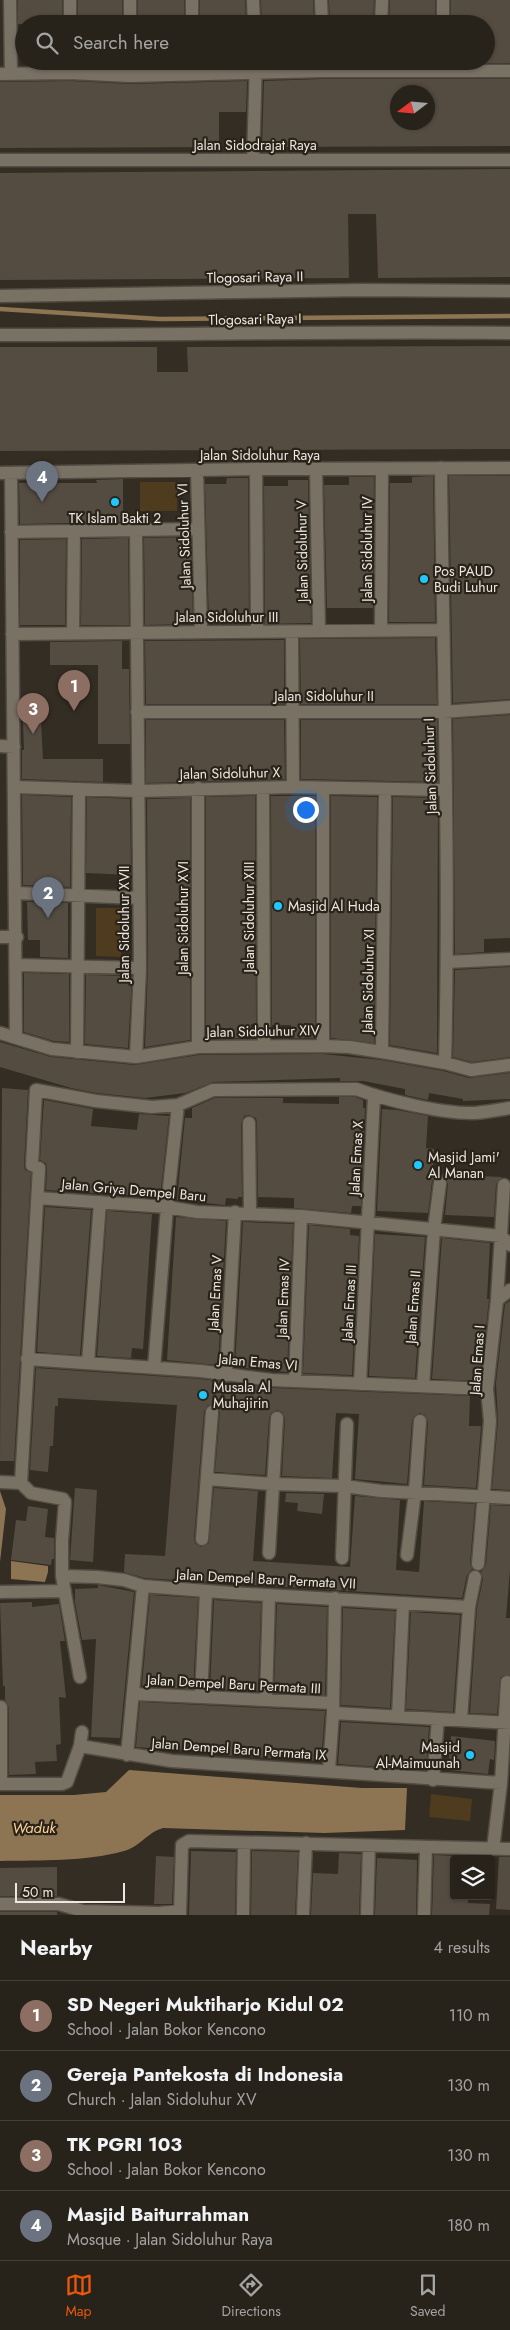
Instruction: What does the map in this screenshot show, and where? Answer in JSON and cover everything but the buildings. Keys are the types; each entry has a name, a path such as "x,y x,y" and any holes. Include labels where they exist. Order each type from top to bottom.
{"street":[{"path":"10,0 5,74 42,70"},
{"path":"70,0 70,15"},
{"path":"130,0 130,15"},
{"path":"192,0 192,15"},
{"path":"253,0 254,15"},
{"path":"321,0 322,15"},
{"path":"381,15 382,0"},
{"path":"443,0 443,15"},
{"path":"90,70 130,76 193,74 235,70"},
{"path":"130,70 130,76"},
{"path":"253,160 256,70"},
{"path":"495,70 510,71"},
{"name":"Jalan Sidodrajat Raya","path":"0,160 510,160"},
{"name":"Tlogosari Raya II","path":"0,296 362,290 510,290"},
{"name":"Tlogosari Raya I","path":"0,335 202,335 366,332 510,333"},
{"name":"Jalan Sidoluhur I","path":"441,468 442,630 446,790 447,962 445,1063"},
{"name":"Jalan Sidoluhur Raya","path":"5,473 256,469 510,468"},
{"path":"256,469 257,630"},
{"name":"Jalan Sidoluhur IV","path":"381,629 382,469"},
{"name":"Jalan Sidoluhur VI","path":"197,470 201,631"},
{"name":"Jalan Sidoluhur V","path":"316,470 318,631"},
{"path":"5,473 11,532 16,1037"},
{"path":"11,532 198,529"},
{"path":"73,633 74,530"},
{"name":"Jalan Sidoluhur XVII","path":"136,530 140,968 136,1057"},
{"name":"Jalan Sidoluhur III","path":"12,634 257,630 292,632 381,629 442,630"},
{"path":"292,632 293,787"},
{"name":"Jalan Sidoluhur II","path":"137,712 444,712 510,707"},
{"path":"0,746 14,747"},
{"name":"Jalan Sidoluhur X","path":"14,787 138,791 293,787 446,790"},
{"name":"Jalan Sidoluhur XVI","path":"198,788 198,1047"},
{"name":"Jalan Sidoluhur XIII","path":"263,788 264,1046"},
{"path":"323,788 323,1046"},
{"path":"77,1052 80,789"},
{"name":"Jalan Sidoluhur XI","path":"382,1052 385,790"},
{"path":"16,893 139,898"},
{"path":"0,937 16,937"},
{"path":"447,962 510,959"},
{"path":"16,964 140,968"},
{"name":"Jalan Sidoluhur XIV","path":"0,1033 52,1049 136,1057 198,1047 323,1046 349,1047 382,1052 445,1063 471,1070 510,1065"},
{"path":"21,1483 38,1198 39,1168 32,1165 36,1090 96,1101 152,1108 178,1105 213,1090 356,1088 374,1096 456,1112 474,1113 510,1108"},
{"name":"Jalan Emas X","path":"368,1223 374,1096"},
{"path":"154,1368 167,1207 178,1105"},
{"path":"249,1123 250,1214"},
{"name":"Jalan Emas II","path":"423,1386 434,1230 440,1182"},
{"name":"Jalan Emas I","path":"478,1564 490,1421 487,1389 506,1240 504,1185"},
{"name":"Jalan Griya Dempel Baru","path":"38,1198 167,1207 197,1212 301,1216 434,1230 506,1240"},
{"path":"88,1363 100,1202"},
{"name":"Jalan Emas V","path":"226,1375 234,1212"},
{"name":"Jalan Emas IV","path":"294,1381 301,1216"},
{"name":"Jalan Emas III","path":"360,1384 368,1223"},
{"path":"497,1300 510,1290"},
{"name":"Jalan Emas VI","path":"27,1358 294,1381 487,1389"},
{"path":"202,1539 212,1412"},
{"path":"269,1552 277,1418"},
{"path":"407,1555 415,1492 420,1421"},
{"path":"342,1558 348,1424"},
{"path":"207,1479 272,1484 344,1486 381,1491 484,1495 510,1498"},
{"path":"0,1482 21,1483 31,1494 63,1499 65,1502 62,1576 59,1591 80,1677"},
{"name":"Jalan Dempel Baru Permata VII","path":"62,1576 124,1580 142,1586 206,1591 469,1607"},
{"path":"461,1719 469,1607 475,1577"},
{"path":"128,1755 142,1586"},
{"path":"0,1592 59,1591"},
{"path":"201,1697 206,1591"},
{"path":"266,1700 269,1595"},
{"name":"Jalan Dempel Baru Permata III","path":"329,1770 333,1708 335,1598"},
{"path":"398,1716 403,1603"},
{"path":"493,1849 508,1723 507,1682"},
{"name":"Jalan Dempel Baru Permata III","path":"134,1694 266,1700 398,1716 508,1723"},
{"path":"1,1708 1,1784 62,1784 68,1782 80,1746 82,1732"},
{"path":"433,1780 438,1719"},
{"name":"Jalan Dempel Baru Permata IX","path":"80,1746 172,1761 329,1770 433,1780 501,1784"},
{"path":"0,1904 44,1902 84,1911 180,1913 182,1846 189,1841 510,1849"},
{"path":"243,1915 244,1843"},
{"path":"303,1915 306,1843"},
{"path":"367,1915 369,1846"},
{"path":"424,1915 426,1847"}],"shaded area":[{"path":"140,482 177,482 177,511 140,511"},
{"path":"96,908 121,908 121,957 96,956"},
{"path":"431,1794 472,1799 470,1821 429,1817"}],"water":[{"path":"0,1491 6,1509 0,1562"},
{"path":"11,1561 48,1566 45,1582 11,1579"},
{"name":"Waduk","path":"129,1770 362,1788 407,1788 405,1830 324,1833 163,1828 129,1849 109,1855 62,1860 0,1861 0,1795 74,1795 106,1792"}],"waterway":[{"path":"0,309 160,319 510,316"}],"place":[{"name":"Masjid Baiturrahman","path":"42,502"},
{"name":"TK Islam Bakti 2","path":"115,502"},
{"name":"Pos PAUD Budi Luhur","path":"424,579"},
{"name":"SD Negeri Muktiharjo Kidul 02","path":"74,711"},
{"name":"TK PGRI 103","path":"33,734"},
{"name":"Masjid Al Huda","path":"278,906"},
{"name":"Gereja Pantekosta di Indonesia","path":"48,918"},
{"name":"Masjid Jami' Al Manan","path":"418,1165"},
{"name":"Musala Al Muhajirin","path":"203,1395"},
{"name":"Masjid Al-Maimuunah","path":"470,1755"}]}
